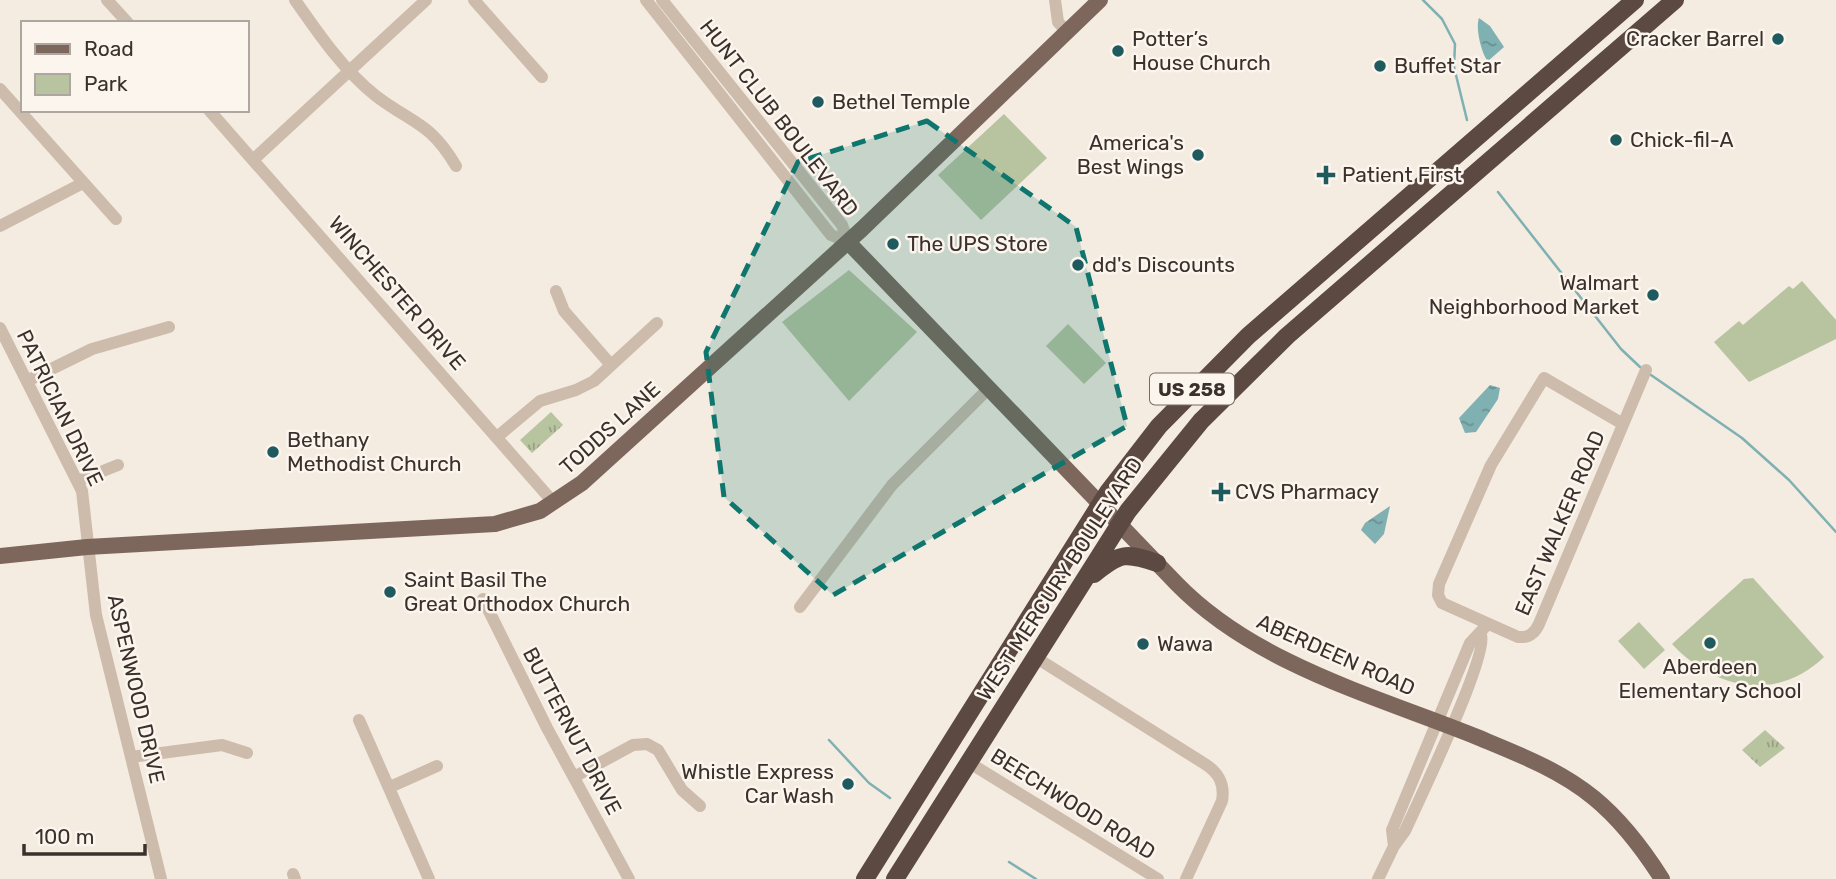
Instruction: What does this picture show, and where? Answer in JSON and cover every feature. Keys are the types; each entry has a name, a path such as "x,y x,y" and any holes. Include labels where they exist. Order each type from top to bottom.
{"highway":[{"name":"WEST MERCURY BOULEVARD","path":"865,879 1100,504 1159,426 1223,358 1635,0"},
{"name":"WEST MERCURY BOULEVARD","path":"901,877 968,762 1120,524 1192,431 1266,355 1675,0"},
{"path":"1083,583 1121,555 1137,556 1157,563"}],"main road":[{"name":"TODDS LANE","path":"0,556 87,547 495,524 540,511 582,483 848,242 1100,0"},
{"name":"ABERDEEN ROAD","path":"848,242 1206,612 1249,642 1525,757 1584,790 1627,830 1662,879"}],"street":[{"path":"107,0 126,21"},
{"path":"295,0 349,68 375,95 418,121 442,142 456,166"},
{"path":"254,159 349,68 426,0"},
{"path":"474,0 542,77"},
{"name":"HUNT CLUB BOULEVARD","path":"646,0 831,235 848,242"},
{"name":"HUNT CLUB BOULEVARD","path":"662,0 842,225 848,242"},
{"path":"1055,0 1058,22 1067,32"},
{"path":"0,89 116,219"},
{"name":"WINCHESTER DRIVE","path":"211,112 554,503"},
{"path":"0,226 83,183"},
{"path":"556,291 564,311 611,365"},
{"path":"497,437 540,401 584,387 657,323"},
{"path":"27,381 92,349 169,327"},
{"name":"PATRICIAN DRIVE","path":"0,328 82,491 87,547"},
{"name":"EAST WALKER ROAD","path":"1484,629 1521,637 1530,635 1538,627 1646,370"},
{"path":"1378,879 1394,846 1405,831 1443,724 1483,649 1484,629 1444,605 1438,598 1439,587 1487,474 1544,378 1623,424"},
{"path":"800,607 892,485 988,388"},
{"path":"78,481 118,464"},
{"name":"ASPENWOOD DRIVE","path":"87,547 96,615 161,879"},
{"name":"BUTTERNUT DRIVE","path":"483,599 629,879"},
{"path":"1035,657 1205,764 1219,777 1223,789 1222,800 1186,879"},
{"path":"359,720 429,879"},
{"path":"574,777 632,745 647,744 658,750 682,790 700,806"},
{"path":"131,757 222,746 247,753"},
{"name":"BEECHWOOD ROAD","path":"968,762 1158,879"},
{"path":"390,787 437,766"}],"highlighted area":[{"path":"927,121 1076,227 1127,426 833,595 724,497 706,352 798,162"}],"green space":[{"path":"1004,114 1047,158 981,220 938,175"},
{"path":"849,270 917,332 849,401 782,322"},
{"path":"1802,281 1836,320 1836,339 1749,382 1714,342 1739,321 1743,325 1789,286 1793,289"},
{"path":"1068,324 1106,363 1084,384 1046,346"},
{"path":"551,412 563,425 532,453 520,440"},
{"path":"1753,578 1824,657 1786,681 1746,685 1726,680 1689,659 1672,644 1744,579"},
{"path":"1639,622 1665,650 1644,669 1618,641"},
{"path":"1765,730 1785,748 1760,767 1742,750"}],"water":[{"path":"1479,18 1490,26 1504,47 1488,61 1480,41"},
{"path":"1490,385 1500,388 1498,399 1476,432 1465,433 1459,418"},
{"path":"1390,506 1384,534 1375,544 1361,530 1365,523"}],"waterway":[{"path":"1423,0 1442,19 1455,44 1454,67 1467,120"},
{"path":"1498,192 1621,349 1640,367"},
{"path":"1651,375 1742,438 1789,480 1836,532"},
{"path":"829,740 869,783 890,798"},
{"path":"1009,862 1036,879"}],"place":[{"name":"Cracker Barrel","path":"1778,39"},
{"name":"Potter’s House Church","path":"1118,51"},
{"name":"Buffet Star","path":"1380,66"},
{"name":"Bethel Temple","path":"818,102"},
{"name":"Chick-fil-A","path":"1616,140"},
{"name":"America's Best Wings","path":"1198,155"},
{"name":"Patient First","path":"1326,175"},
{"name":"The UPS Store","path":"893,244"},
{"name":"dd's Discounts","path":"1078,265"},
{"name":"Walmart Neighborhood Market","path":"1653,295"},
{"name":"Bethany Methodist Church","path":"273,452"},
{"name":"CVS Pharmacy","path":"1221,492"},
{"name":"Saint Basil The Great Orthodox Church","path":"390,592"},
{"name":"Aberdeen Elementary School","path":"1710,643"},
{"name":"Wawa","path":"1143,644"},
{"name":"Whistle Express Car Wash","path":"848,784"}]}
